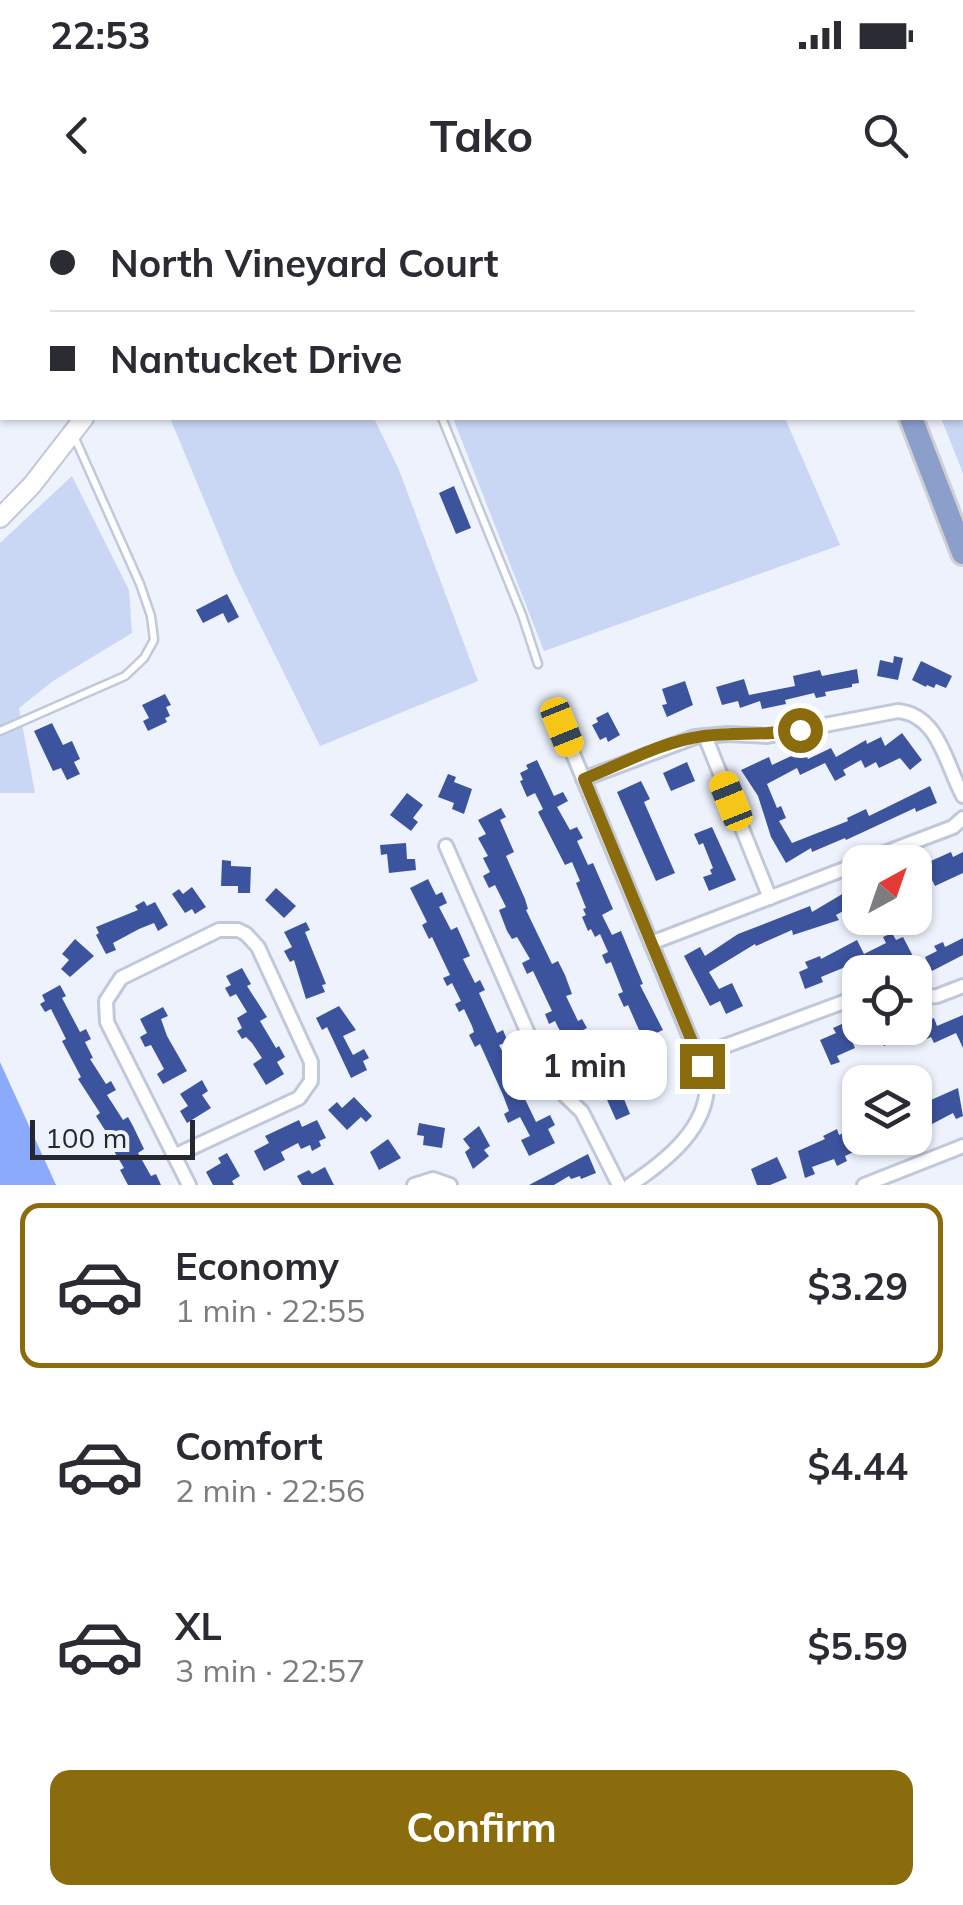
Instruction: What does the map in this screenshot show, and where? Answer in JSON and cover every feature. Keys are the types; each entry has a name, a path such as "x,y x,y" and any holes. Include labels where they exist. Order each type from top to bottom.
{"highway":[{"path":"912,420 963,553"}],"main road":[{"path":"0,518 32,485 82,420"}],"street":[{"path":"584,779 676,743 705,736 767,736 898,711 918,716 932,730 963,796"},
{"path":"562,727 698,1056 707,1091 702,1116 658,1164 630,1185"},
{"path":"705,736 770,898"},
{"path":"906,845 963,818"},
{"path":"446,846 544,1070 582,1112 620,1185"},
{"path":"651,943 842,870"},
{"path":"174,1156 299,1098 311,1082 311,1062 258,947 238,930 219,930 121,978 106,1001 107,1022 188,1185"},
{"path":"932,996 963,986"},
{"path":"698,1056 842,1003"},
{"path":"864,1185 963,1146"},
{"path":"414,1185 433,1179 450,1185"}],"lane":[{"path":"443,420 522,614 538,664"},
{"path":"0,731 125,676 144,658 154,640 140,584 72,433"}],"shaded area":[{"path":"171,420 375,420 399,470 478,681 320,746 235,574"},
{"path":"454,420 786,420 840,545 544,651"},
{"path":"942,420 963,420 963,473"},
{"path":"72,476 129,590 132,633 53,681 19,708 35,793 0,793 0,543"}],"water":[{"path":"0,1062 56,1185 0,1185"}],"building":[{"path":"454,486 471,528 456,534 439,493"},
{"path":"227,594 239,617 228,623 223,613 203,623 196,610"},
{"path":"894,656 903,658 898,680 877,676 880,660 893,663"},
{"path":"921,661 952,676 946,688 936,684 934,688 926,687 912,680"},
{"path":"857,669 859,683 852,687 825,692 826,696 816,698 814,693 785,700 786,704 762,709 760,701 740,708 738,701 722,705 716,687 744,679 749,695 795,686 793,676 820,670 822,676"},
{"path":"685,681 693,705 667,717 662,689"},
{"path":"165,694 171,705 166,707 170,716 165,718 167,722 148,731 143,721 149,718 142,705"},
{"path":"608,712 620,735 608,742 606,737 600,740 592,725"},
{"path":"52,723 63,745 72,741 80,759 74,762 80,774 67,780 61,768 53,771 34,731"},
{"path":"902,733 922,760 910,770 900,758 879,768 876,762 865,768 861,760 843,770 846,775 835,781 825,763 800,775 797,768 767,784 786,818 779,821 792,843 848,821 847,818 866,809 869,816 930,786 937,803 916,812 915,808 846,840 812,852 811,848 786,863 771,837 758,796 741,770 769,757 772,765 804,750 808,759 831,748 836,757 866,740 867,744 881,737 885,746"},
{"path":"537,760 554,796 563,792 568,801 557,807 570,830 577,827 583,838 577,841 588,865 593,863 613,909 602,915 612,935 621,931 643,984 640,985 663,1030 643,1039 628,1005 624,1007 618,994 623,992 611,962 606,964 602,955 608,952 600,934 595,937 591,929 588,931 582,917 586,908 572,862 565,865 538,812 543,809 535,793 527,797 520,781 520,773 528,769 526,765"},
{"path":"687,762 695,781 671,791 663,773"},
{"path":"448,774 456,777 454,782 472,789 464,814 452,809 454,803 438,797"},
{"path":"641,781 650,799 644,802 675,873 656,881 617,792"},
{"path":"407,793 423,805 413,818 418,822 411,831 390,815"},
{"path":"501,808 506,817 500,820 514,852 506,856 526,910 552,964 558,961 565,975 572,994 566,996 578,1021 582,1019 587,1028 581,1031 593,1055 598,1053 607,1072 612,1069 629,1097 624,1099 630,1114 616,1120 600,1084 592,1088 585,1074 578,1077 568,1058 565,1060 559,1048 567,1045 555,1021 549,1024 545,1014 552,1011 533,971 527,974 522,963 530,959 517,937 512,939 507,931 499,910 506,907 495,885 489,888 483,876 490,872 483,858 488,856 478,838 486,834 478,820"},
{"path":"712,827 736,880 709,891 703,877 712,874 713,868 703,843 699,845 694,834"},
{"path":"406,843 407,859 415,859 416,870 389,873 387,854 381,855 380,845"},
{"path":"951,852 953,857 963,852 963,873 935,886 932,860"},
{"path":"222,860 231,861 231,866 251,867 250,893 238,893 238,886 221,886"},
{"path":"428,879 436,895 442,892 447,903 439,907 451,930 457,927 462,938 470,956 463,959 475,983 480,980 485,990 479,993 497,1033 503,1030 508,1042 499,1045 511,1068 517,1065 524,1077 531,1094 524,1097 536,1122 550,1115 555,1125 548,1129 555,1143 529,1156 521,1140 530,1136 520,1117 508,1123 504,1114 509,1111 503,1095 480,1044 475,1047 469,1035 474,1032 472,1026 464,1009 459,1012 455,1004 461,1001 452,983 447,986 443,978 450,975 422,925 427,922 410,888"},
{"path":"192,887 206,907 195,914 192,909 185,913 172,894 179,889 183,894"},
{"path":"276,888 296,906 284,918 265,900"},
{"path":"842,894 842,912 836,915 839,920 793,935 792,930 755,944 709,972 719,989 732,983 743,1006 726,1014 720,1001 710,1006 684,956 700,947 705,956 738,934 810,906 812,912"},
{"path":"144,901 147,906 155,902 168,925 158,931 154,923 139,929 113,943 116,950 106,954 96,927 138,910 135,906"},
{"path":"306,922 310,930 305,932 326,984 322,985 325,992 306,999 294,960 290,962 284,951 292,947 284,932"},
{"path":"883,937 903,937 912,955 842,955 842,968 805,989 799,972 808,968 805,962 820,956 821,959 857,940 864,954 886,943"},
{"path":"963,938 963,955 932,971 929,955 937,951 934,946 943,942 945,947"},
{"path":"75,939 94,956 70,977 61,969 69,960 62,954"},
{"path":"242,968 251,984 247,986 267,1017 260,1021 285,1057 277,1062 284,1074 266,1085 253,1064 262,1058 237,1031 242,1028 237,1018 247,1012 236,994 230,997 225,988 231,985 226,976"},
{"path":"60,985 66,996 62,998 80,1032 86,1029 91,1039 85,1042 93,1058 90,1059 106,1084 111,1081 116,1090 107,1095 123,1120 128,1117 144,1149 138,1153 161,1185 128,1185 120,1170 124,1168 114,1151 117,1149 78,1079 81,1077 62,1041 66,1039 51,1009 45,1012 40,1004 45,1001 42,995"},
{"path":"339,1006 356,1030 343,1036 353,1055 364,1049 369,1058 363,1061 367,1070 351,1078 327,1027 322,1030 316,1018"},
{"path":"163,1007 168,1016 161,1019 167,1036 187,1071 163,1084 157,1074 164,1069 151,1045 145,1047 140,1037 147,1033 140,1019"},
{"path":"963,1015 963,1048 956,1033 934,1043 932,1019 937,1026"},
{"path":"842,1024 842,1045 855,1048 837,1056 840,1062 831,1065 820,1040 836,1033 833,1028"},
{"path":"202,1080 208,1091 202,1095 211,1108 187,1123 180,1111 188,1106 180,1094"},
{"path":"958,1088 963,1116 956,1119 953,1113 932,1124 932,1099"},
{"path":"354,1097 372,1116 366,1122 361,1117 347,1130 328,1110 337,1102 342,1108"},
{"path":"299,1120 302,1127 317,1120 326,1138 319,1141 321,1146 312,1151 310,1145 301,1149 298,1143 281,1152 285,1160 264,1171 254,1151 269,1143 265,1136"},
{"path":"419,1123 445,1128 442,1148 423,1145 424,1136 417,1135"},
{"path":"479,1126 490,1146 484,1150 489,1156 473,1169 465,1152 470,1148 463,1139"},
{"path":"837,1129 839,1135 842,1134 842,1155 847,1155 847,1161 837,1166 834,1159 812,1167 815,1174 805,1178 798,1151 825,1139 823,1136"},
{"path":"388,1139 401,1158 379,1170 370,1152"},
{"path":"227,1153 240,1176 232,1181 234,1185 213,1185 206,1172 221,1163 218,1158"},
{"path":"588,1154 596,1173 581,1179 569,1176 554,1185 529,1185"},
{"path":"777,1157 787,1178 757,1185 751,1169"},
{"path":"325,1167 334,1185 302,1185 297,1176 309,1170 312,1174"}],"route":[{"path":"702,1066 584,779 695,738 728,734 767,736 800,730"}]}
